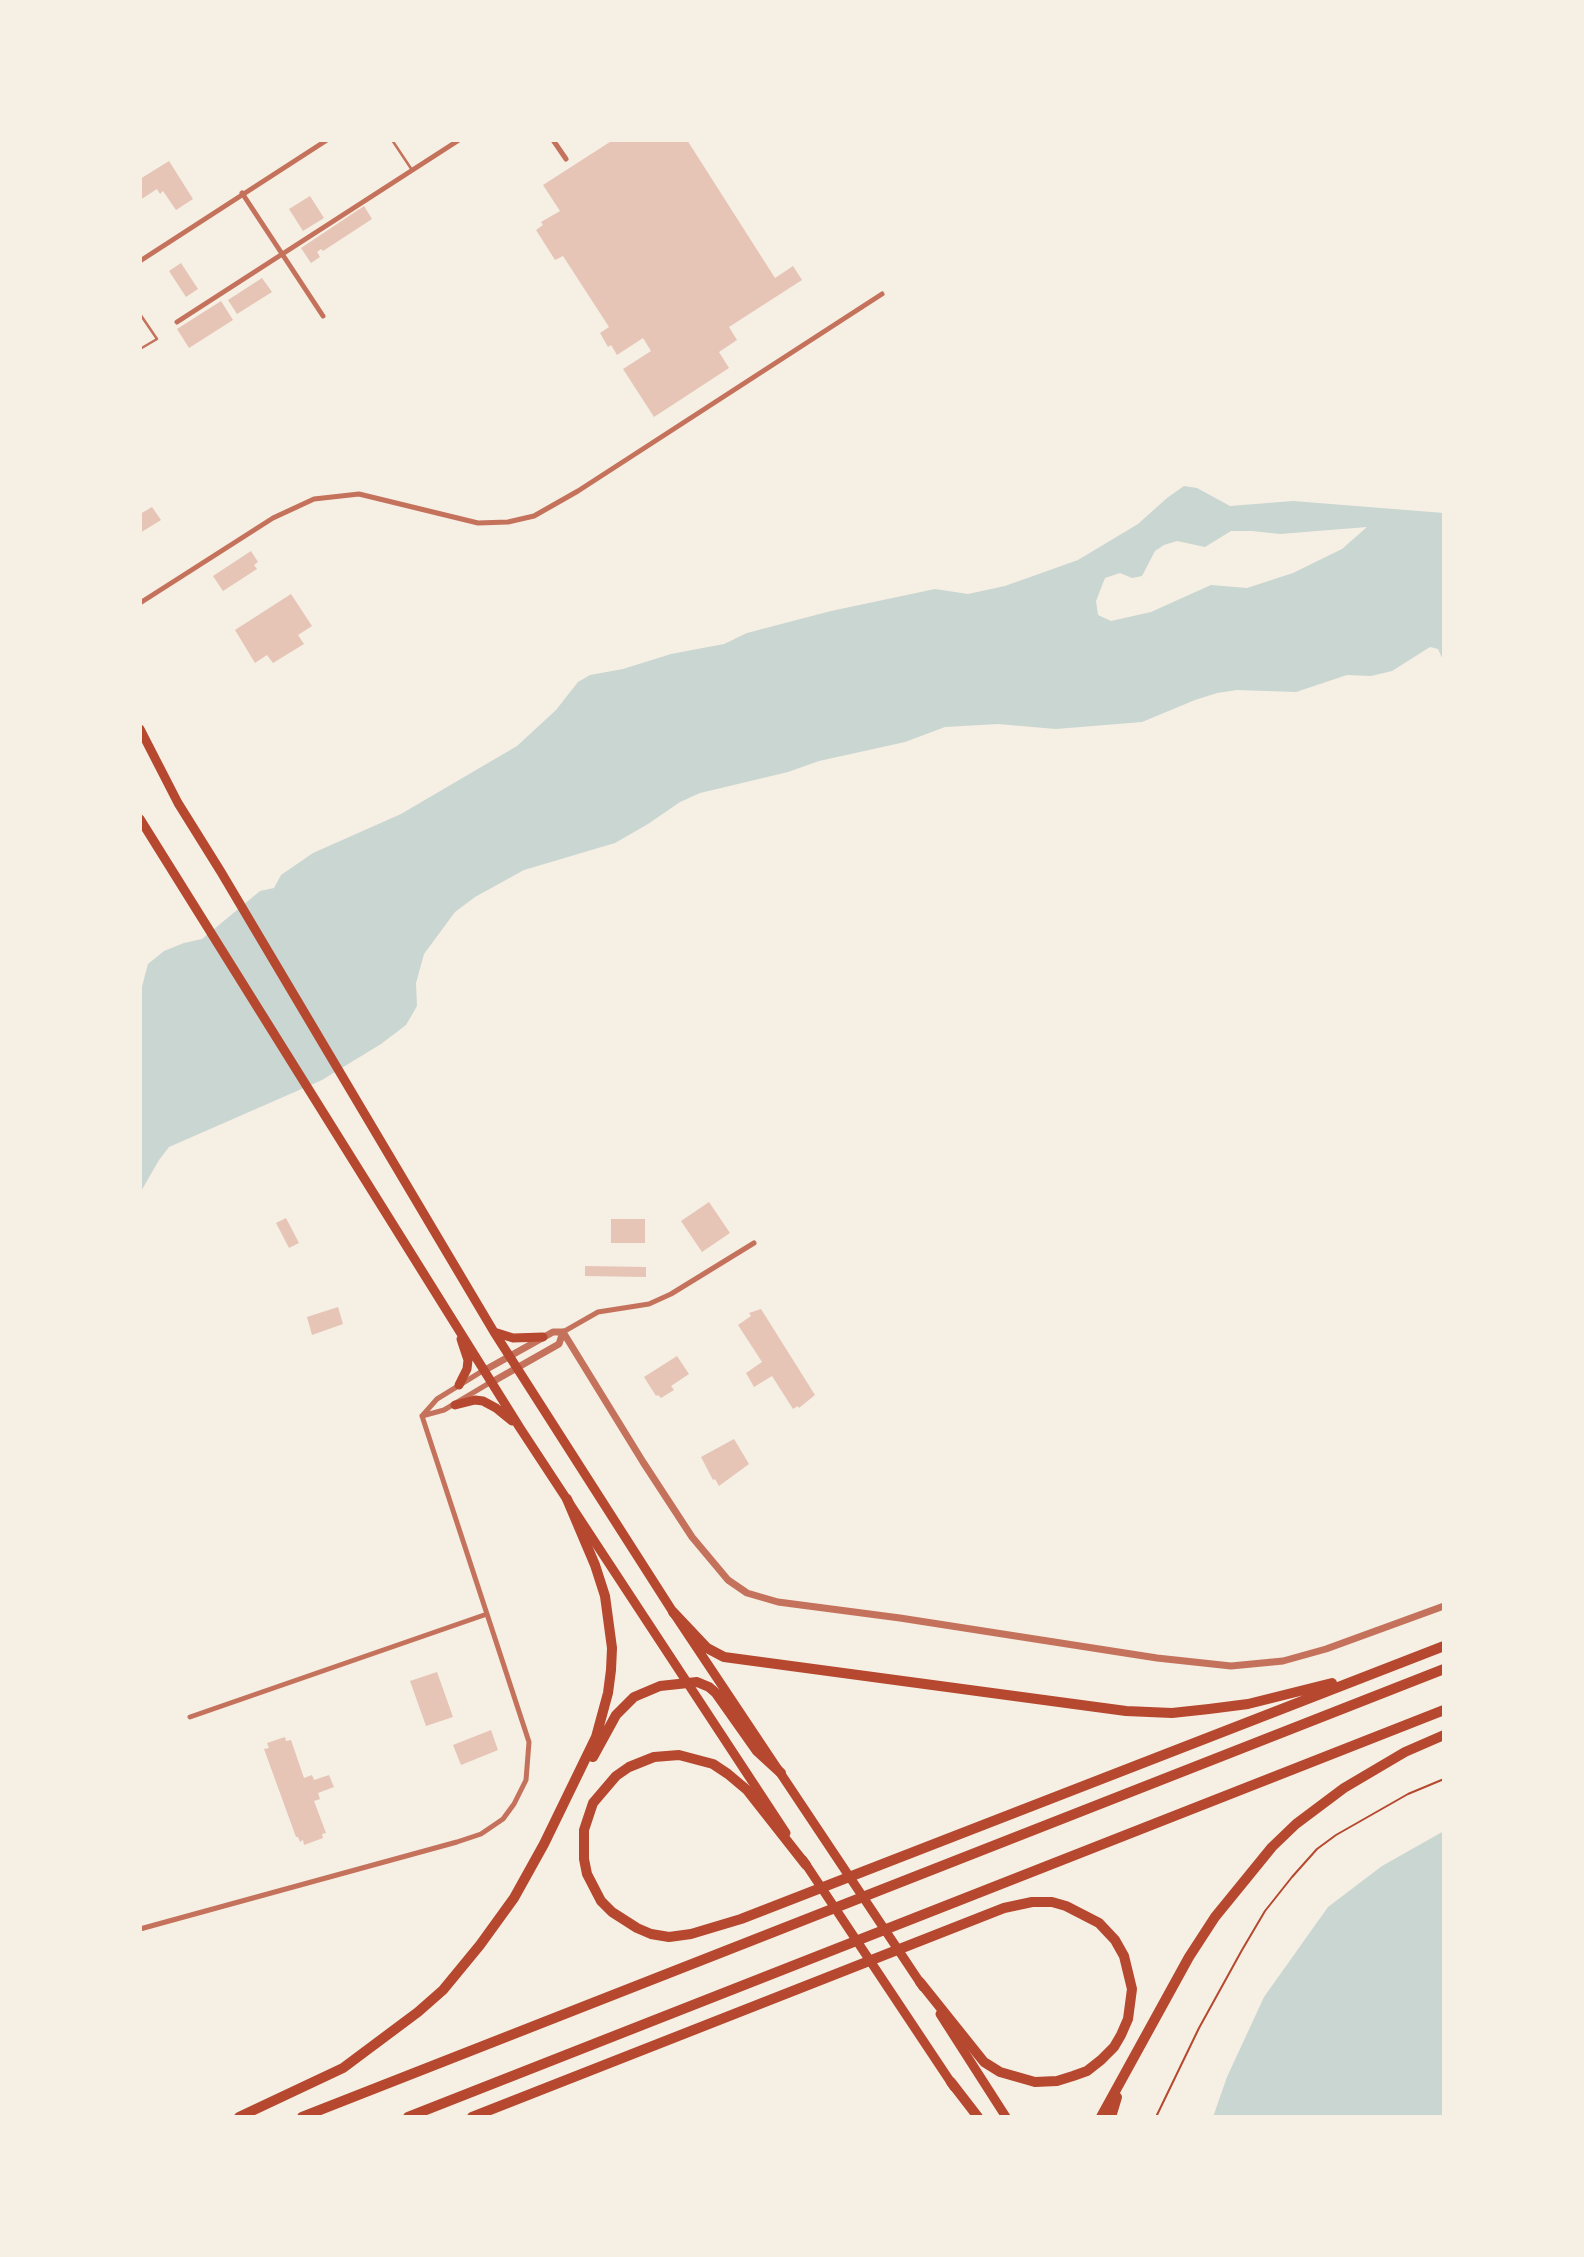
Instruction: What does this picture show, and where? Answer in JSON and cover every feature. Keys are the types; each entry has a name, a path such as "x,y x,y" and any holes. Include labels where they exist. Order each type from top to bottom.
{"highway":[{"path":"140,729 178,803 494,1332 673,1612 832,1848 1006,2117"},
{"path":"140,819 520,1428 892,1995 976,2117"},
{"path":"456,1324 468,1360 467,1369 459,1385"},
{"path":"494,1332 513,1338 543,1337"},
{"path":"455,1405 475,1400 483,1401 502,1412 520,1428"},
{"path":"544,1844 596,1737 611,1670 612,1648 605,1596 567,1499"},
{"path":"673,1612 707,1648 724,1657 1126,1711 1172,1713 1248,1704 1377,1671"},
{"path":"806,1864 747,1790 729,1774 713,1764 679,1755 654,1757 629,1767 616,1776 593,1803 584,1830 587,1874 601,1901 612,1912 636,1928 651,1934 669,1937 691,1934 741,1919 1444,1646"},
{"path":"302,2117 1444,1669"},
{"path":"239,2117 343,2068 418,2012 449,1983 481,1945 514,1898 608,1729 621,1708 634,1697 650,1689 686,1682 709,1686 757,1751 781,1773"},
{"path":"408,2117 1444,1710"},
{"path":"1101,2117 1202,1937 1235,1890 1272,1847 1296,1824 1344,1788 1395,1758 1444,1735"},
{"path":"472,2117 1004,1908 1032,1902 1052,1902 1066,1906 1098,1923 1115,1940 1124,1956 1132,1989 1128,2019 1114,2047 1101,2060 1087,2071 1073,2077 1035,2082 1000,2072 984,2062 920,1982"},
{"path":"1111,2117 1119,2087"}],"street":[{"path":"140,261 327,140"},
{"path":"177,322 459,140"},
{"path":"553,140 566,159"},
{"path":"242,193 323,316"},
{"path":"140,603 288,509 321,498 359,494 478,523 508,522 534,516 578,491 882,294"},
{"path":"422,1416 438,1399 459,1385 543,1337 553,1332 564,1332 598,1312 649,1304 671,1294 754,1243"},
{"path":"422,1416 455,1405 518,1369 559,1344 564,1332"},
{"path":"564,1332 692,1537 728,1580 747,1593 778,1602 1157,1658 1231,1666 1283,1661 1326,1649 1444,1606"},
{"path":"140,1929 457,1843 481,1834 503,1819 514,1804 526,1780 529,1742 422,1416"},
{"path":"190,1717 486,1614"}],"lane":[{"path":"391,140 412,170"},
{"path":"140,314 157,339 140,349"}],"path":[{"path":"1156,2117 1199,2028 1242,1950 1265,1911 1292,1877 1317,1849 1336,1835 1408,1794 1444,1779"}],"shaded area":[{"path":"1184,486 1197,488 1230,506 1293,501 1444,513 1444,662 1438,649 1430,647 1392,671 1371,676 1347,675 1296,692 1237,690 1217,693 1142,722 1056,729 998,724 945,727 905,742 819,761 788,772 700,793 680,802 615,843 524,870 475,897 455,912 424,954 416,983 417,1006 406,1025 381,1044 322,1080 169,1147 140,1193 140,994 148,964 164,951 202,939 260,891 274,888 281,875 313,853 401,814 517,746 556,710 578,682 590,675 623,669 671,654 724,644 747,633 831,611 935,589 968,594 1005,586 1078,560 1138,524","holes":["1367,527 1342,549 1293,573 1247,588 1211,585 1151,612 1111,621 1098,615 1096,601 1105,578 1120,573 1132,578 1142,576 1155,551 1177,541 1205,547 1231,531 1280,534"]},
{"path":"1444,1831 1444,2117 1213,2117 1227,2077 1264,1997 1328,1907 1382,1866"}],"building":[{"path":"613,140 687,140 775,278 793,266 802,280 729,327 737,340 719,352 729,368 654,417 623,369 651,351 643,338 617,355 611,345 608,347 600,333 609,327 563,256 555,260 536,230 543,225 541,222 560,211 543,185"},
{"path":"169,161 193,199 176,210 163,191 160,194 157,189 140,200 140,179"},
{"path":"310,196 324,218 303,231 289,209"},
{"path":"364,206 372,219 323,251 321,249 317,252 320,257 311,263 301,248"},
{"path":"181,263 198,289 186,297 169,271"},
{"path":"262,278 272,292 237,314 228,300"},
{"path":"221,301 233,320 189,348 177,329"},
{"path":"152,507 161,520 140,533 140,514"},
{"path":"251,551 258,562 254,565 257,569 223,591 213,576"},
{"path":"291,594 312,626 298,635 304,644 273,663 267,655 255,663 235,630"},
{"path":"709,1202 730,1233 702,1252 681,1221"},
{"path":"286,1218 299,1243 289,1248 276,1223"},
{"path":"611,1219 645,1219 645,1243 611,1243"},
{"path":"585,1266 646,1267 646,1277 585,1276"},
{"path":"338,1307 343,1324 312,1335 307,1317"},
{"path":"761,1309 815,1395 799,1408 798,1406 793,1409 772,1376 754,1387 746,1373 762,1362 738,1325 751,1316 749,1313"},
{"path":"677,1356 689,1374 671,1386 674,1390 661,1398 656,1396 644,1377"},
{"path":"734,1439 749,1464 719,1486 701,1457"},
{"path":"437,1672 453,1717 426,1726 410,1681"},
{"path":"491,1730 498,1750 461,1765 453,1745"},
{"path":"285,1737 286,1741 291,1740 304,1778 312,1775 314,1780 329,1775 334,1787 318,1793 320,1799 314,1801 326,1833 322,1834 323,1838 304,1845 303,1840 300,1842 296,1837 264,1749 269,1748 267,1743"}]}
